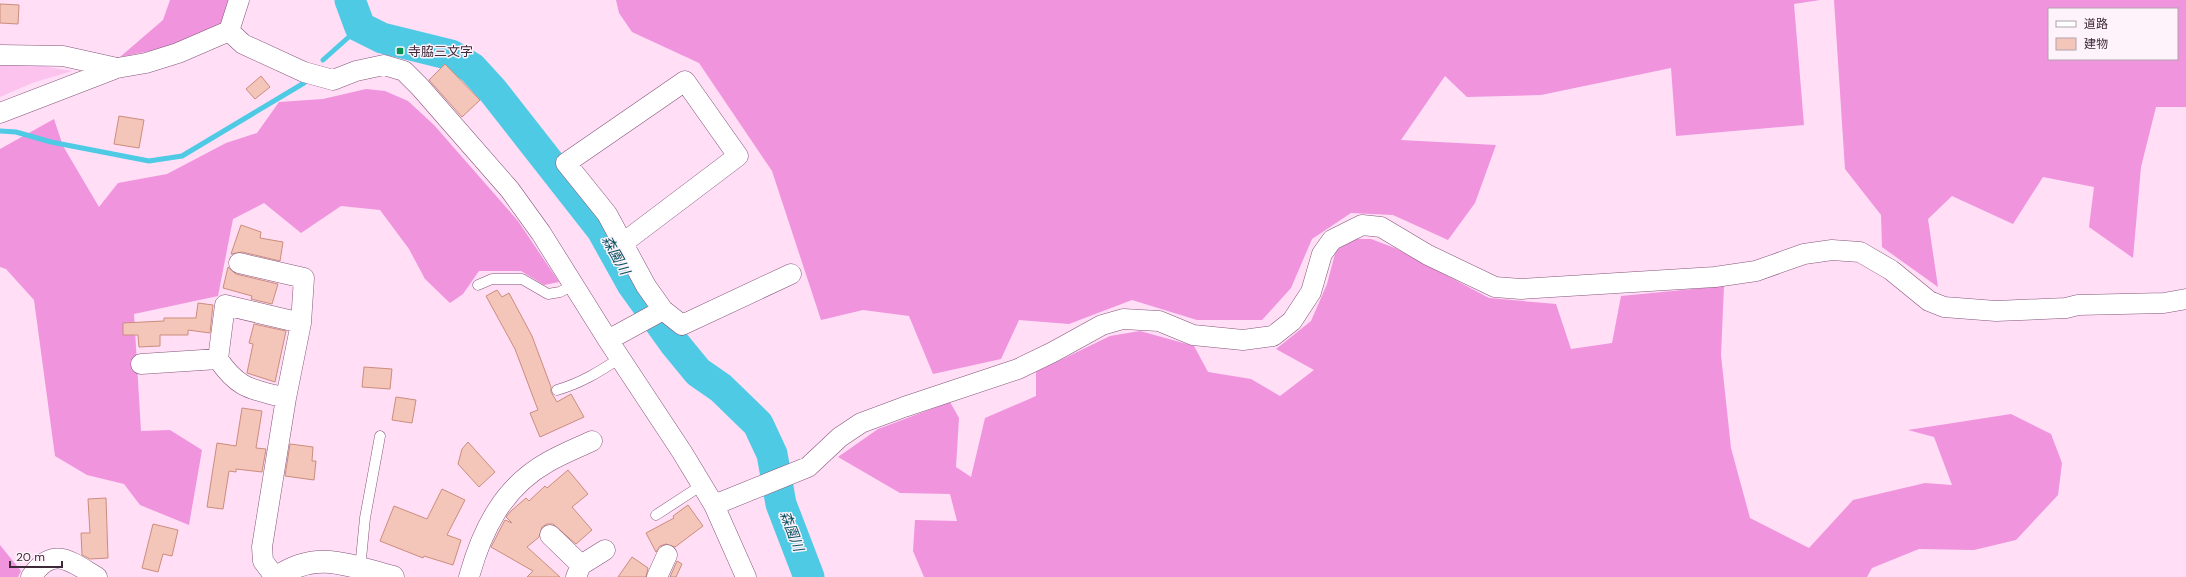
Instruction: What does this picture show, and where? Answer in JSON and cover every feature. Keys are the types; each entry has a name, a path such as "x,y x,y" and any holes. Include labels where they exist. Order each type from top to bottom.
{"street":[{"path":"0,113 117,68 146,63 178,53 229,31 239,0"},
{"path":"229,31 243,44 304,72 333,80 356,71 384,65 404,71 510,190 702,485 714,505 746,577"},
{"path":"0,56 63,56 117,68"},
{"path":"623,243 738,156 685,81 566,163 606,214 646,286 663,310 682,325 791,274"},
{"path":"714,505 808,467 840,437 861,423 1018,369 1054,352 1102,325 1123,319 1159,321 1193,335 1243,340 1273,336 1292,321 1311,292 1322,254 1332,240 1362,225 1381,226 1428,255 1495,287 1582,286 1715,277 1756,271 1804,254 1832,250 1860,252 1891,270 1929,301 1944,307 1996,311 2164,303 2186,298"},
{"path":"239,263 304,278 301,323 286,398 262,547 263,562 276,577 298,565 312,561 331,561 393,577"},
{"path":"286,398 244,387 229,376 218,359 225,305 301,323"},
{"path":"608,340 644,322 663,310"},
{"path":"141,364 218,359"},
{"path":"469,577 478,545 490,520 500,505 517,485 547,462 592,441"},
{"path":"550,535 578,571 605,550"},
{"path":"657,577 667,555"},
{"path":"31,577 44,562 52,558 61,557 97,577"}],"lane":[{"path":"478,285 492,279 522,279 548,294 560,292 573,285"},
{"path":"557,390 576,385 590,378 620,358"},
{"path":"360,569 365,518 380,436"},
{"path":"656,515 702,485"}],"shaded area":[{"path":"170,0 230,0 221,24 180,45 120,57 163,20"},
{"path":"616,0 1820,0 1794,4 1804,125 1676,136 1671,68 1541,95 1467,97 1445,76 1401,140 1496,145 1475,203 1448,240 1393,215 1351,213 1312,239 1291,288 1262,320 1197,320 1132,300 1069,324 1019,320 1001,359 933,374 909,316 863,310 821,320 772,171 699,63 632,32 619,13"},
{"path":"1834,0 2186,0 2186,107 2156,107 2141,167 2133,258 2089,227 2094,187 2043,177 2013,224 1952,196 1928,219 1938,287 1882,247 1881,215 1845,169"},
{"path":"19,62 72,71 32,83 0,97 0,64"},
{"path":"366,89 385,91 408,101 434,125 518,221 559,282 544,285 521,271 479,271 463,294 450,303 425,279 409,249 380,210 341,206 301,233 264,203 233,219 218,296 134,314 141,431 170,430 202,450 189,525 140,505 124,484 87,475 55,456 34,300 6,269 0,267 0,149 54,119 63,146 99,207 118,183 167,174 226,143 257,133 279,102 323,99"},
{"path":"1356,239 1371,239 1395,248 1489,298 1556,304 1571,349 1612,343 1621,296 1724,286 1721,355 1731,448 1750,518 1809,548 1853,500 1925,483 1952,485 1934,437 1908,430 2011,414 2051,434 2062,463 2058,495 2016,540 1974,550 1919,549 1872,568 1867,577 924,577 913,551 915,520 957,521 950,494 900,493 838,457 878,429 950,402 959,418 956,467 971,477 985,418 1036,396 1036,372 1110,336 1140,331 1194,346 1208,372 1251,379 1280,396 1314,370 1276,349 1311,321 1327,284 1336,250"},
{"path":"0,545 21,571 18,577 0,577"}],"building":[{"path":"0,4 19,5 18,24 0,23"},
{"path":"445,64 480,100 462,117 429,80"},
{"path":"261,76 270,87 255,99 246,89"},
{"path":"119,116 144,120 139,148 114,144"},
{"path":"241,225 261,232 260,238 283,242 280,261 242,252 231,254"},
{"path":"228,267 236,274 278,284 272,304 251,299 252,296 223,288"},
{"path":"497,290 502,297 509,293 532,336 551,387 551,392 557,402 571,394 584,417 540,437 530,413 538,410 515,349 486,296"},
{"path":"198,303 213,305 210,333 188,330 188,335 160,335 160,346 139,347 138,335 123,335 123,323 164,321 164,318 196,318"},
{"path":"254,324 286,331 275,382 247,373 253,344 249,343"},
{"path":"364,367 392,369 390,389 362,387"},
{"path":"396,397 416,400 412,423 392,420"},
{"path":"242,408 262,411 256,448 266,449 262,472 236,469 236,472 229,471 223,509 207,507 217,443 236,446"},
{"path":"468,442 495,472 479,487 458,464 462,449"},
{"path":"290,444 313,447 312,461 316,461 314,480 285,476"},
{"path":"568,470 588,494 572,507 592,530 576,544 553,524 547,524 542,527 539,537 527,547 560,577 527,577 533,571 491,547 505,520 512,523 506,517 511,511 526,498 529,501 545,486 547,488"},
{"path":"442,489 465,500 447,535 461,540 453,565 424,556 423,558 380,541 394,506 427,519"},
{"path":"106,498 108,558 90,559 82,555 81,533 90,533 88,499"},
{"path":"688,505 703,526 675,547 666,544 660,546 656,552 646,533 674,518 673,516"},
{"path":"153,524 178,530 172,556 163,554 158,572 142,568"},
{"path":"632,557 648,568 646,577 618,577"},
{"path":"677,561 682,564 676,577 670,577"}],"waterway":[{"name":"森園川","path":"350,0 360,27 382,38 451,55 472,68 493,91 602,230 632,284 675,344 698,372 721,388 758,424 772,454 781,504 809,577"},
{"path":"323,60 360,27"},
{"path":"0,131 16,132 51,142 149,161 182,156 304,83"}],"place":[{"name":"寺脇三文字","path":"400,51"}]}
